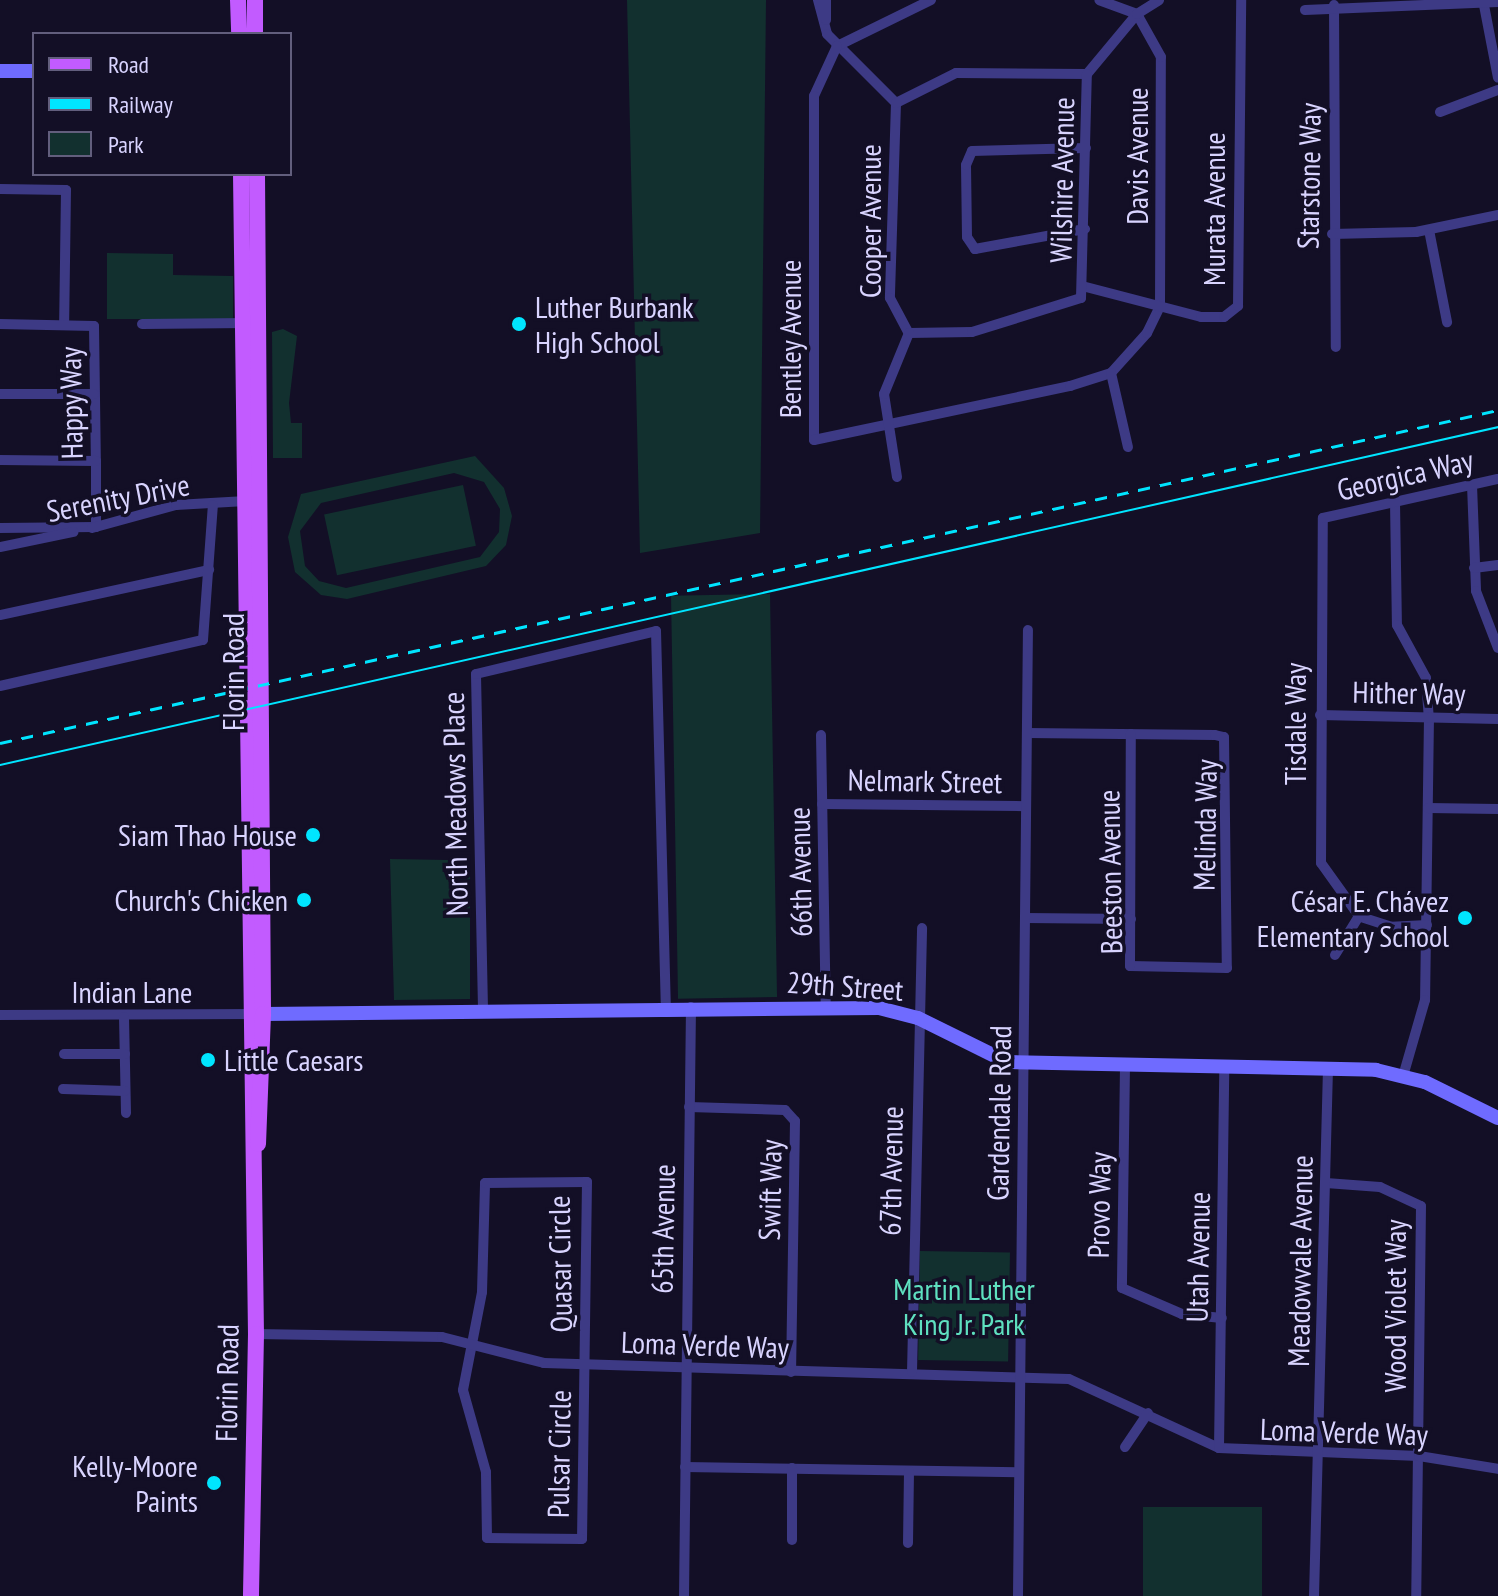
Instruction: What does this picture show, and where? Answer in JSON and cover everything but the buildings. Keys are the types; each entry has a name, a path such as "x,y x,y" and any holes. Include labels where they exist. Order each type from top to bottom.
{"main road":[{"path":"238,0 239,32"},
{"path":"255,0 255,32"},
{"name":"Florin Road","path":"241,176 261,518 254,1170 256,1334 251,1596"},
{"name":"Florin Road","path":"256,1014 246,501 257,176"},
{"path":"246,501 261,518"}],"street":[{"path":"818,0 827,34 896,103 956,73 1087,74 1137,14 1159,0"},
{"path":"826,0 827,34"},
{"path":"837,46 931,0"},
{"path":"1099,0 1137,14"},
{"name":"Murata Avenue","path":"1086,287 1201,317 1224,317 1238,306 1241,0"},
{"path":"1483,1 1498,78"},
{"path":"1305,10 1334,5 1498,2"},
{"name":"Starstone Way","path":"1334,5 1332,234 1336,347"},
{"name":"Davis Avenue","path":"1137,14 1161,57 1160,306"},
{"name":"Bentley Avenue","path":"837,46 814,96 814,440 1111,373"},
{"path":"0,71 32,71"},
{"name":"Wilshire Avenue","path":"1086,287 1087,74"},
{"path":"1440,112 1498,90"},
{"name":"Cooper Avenue","path":"896,103 890,298 909,333"},
{"path":"1085,229 975,249 967,237 966,165 972,151 1086,148"},
{"path":"0,189 66,190 64,325 0,324"},
{"path":"1332,234 1429,230 1498,215"},
{"path":"1429,230 1447,322"},
{"path":"897,477 886,426 887,374 909,333 943,338 1066,308 1086,287"},
{"path":"1128,447 1111,373 1137,348 1160,306"},
{"path":"142,324 252,323"},
{"name":"Happy Way","path":"64,325 94,326 96,527"},
{"path":"0,394 94,394"},
{"path":"0,460 96,461"},
{"name":"Georgica Way","path":"1323,518 1498,479"},
{"path":"1472,485 1474,568 1498,648"},
{"name":"Serenity Drive","path":"0,547 96,527 176,505 246,501"},
{"path":"1395,502 1397,625 1426,678 1429,717 1423,1016 1403,1076"},
{"path":"0,686 203,640 213,505"},
{"name":"Tisdale Way","path":"1323,518 1321,863 1359,916"},
{"path":"0,528 96,527"},
{"path":"1474,568 1498,565"},
{"path":"0,615 209,570"},
{"name":"Gardendale Road","path":"1018,1596 1028,630"},
{"name":"North Meadows Place","path":"483,1009 476,674 656,631 666,1007"},
{"name":"Hither Way","path":"1320,715 1498,719"},
{"name":"Melinda Way","path":"1027,733 1215,735 1229,744 1227,968"},
{"name":"Beeston Avenue","path":"1131,734 1130,966 1227,968"},
{"name":"66th Avenue","path":"821,735 826,1008"},
{"name":"Nelmark Street","path":"822,804 1026,806"},
{"path":"1428,808 1498,809"},
{"path":"1335,955 1359,916 1392,927 1427,925"},
{"path":"1025,918 1131,919"},
{"name":"67th Avenue","path":"912,1372 922,928"},
{"name":"29th Street","path":"256,1014 666,1007 889,1009 918,1018 991,1056 1024,1064 1328,1068 1403,1076 1498,1118"},
{"name":"65th Avenue","path":"684,1596 684,1370 691,1007"},
{"name":"Indian Lane","path":"0,1015 124,1017 256,1014"},
{"path":"124,1017 126,1113"},
{"path":"64,1054 125,1054"},
{"name":"Provo Way","path":"1125,1066 1122,1288 1182,1314 1222,1318"},
{"name":"Utah Avenue","path":"1219,1448 1224,1067"},
{"name":"Meadowvale Avenue","path":"1314,1596 1328,1068"},
{"path":"63,1089 125,1091"},
{"name":"Swift Way","path":"689,1107 785,1110 795,1121 791,1372"},
{"name":"Quasar Circle","path":"471,1343 484,1267 485,1183 587,1182 585,1364"},
{"name":"Wood Violet Way","path":"1326,1183 1380,1187 1421,1206 1419,1456"},
{"name":"Loma Verde Way","path":"256,1334 471,1343 523,1360 684,1370 1019,1376 1091,1385 1219,1448 1319,1455 1419,1456 1498,1469"},
{"name":"Pulsar Circle","path":"471,1343 464,1403 486,1472 487,1538 582,1539 585,1364"},
{"path":"1125,1447 1148,1413"},
{"path":"1416,1596 1419,1456"},
{"path":"685,1467 1019,1472"},
{"path":"792,1468 792,1540"},
{"path":"908,1543 909,1471"}],"green space":[{"path":"627,0 766,0 760,533 640,553"},
{"path":"107,253 173,254 173,275 233,276 233,319 107,319"},
{"path":"283,329 297,336 289,403 291,423 302,423 302,458 273,458 272,332"},
{"path":"475,456 504,488 512,516 506,545 486,566 347,599 321,595 295,572 288,537 301,494","holes":["454,473 484,482 500,509 499,532 480,557 346,588 319,581 305,566 300,531 321,503"]},
{"path":"463,485 476,546 337,575 324,515"},
{"path":"770,594 777,997 678,999 671,596"},
{"path":"390,859 448,860 447,873 470,872 470,999 394,1000"},
{"name":"Martin Luther King Jr. Park","path":"920,1251 1010,1253 1008,1362 918,1360"},
{"path":"1143,1507 1262,1507 1262,1596 1143,1596"}],"tram line":[{"path":"0,765 1498,427"}],"railway":[{"path":"0,743 1498,410"}],"place":[{"name":"Luther Burbank High School","path":"519,324"},
{"name":"Siam Thao House","path":"313,835"},
{"name":"Church's Chicken","path":"304,900"},
{"name":"César E. Chávez Elementary School","path":"1465,918"},
{"name":"Little Caesars","path":"208,1060"},
{"name":"Kelly-Moore Paints","path":"214,1483"}]}
